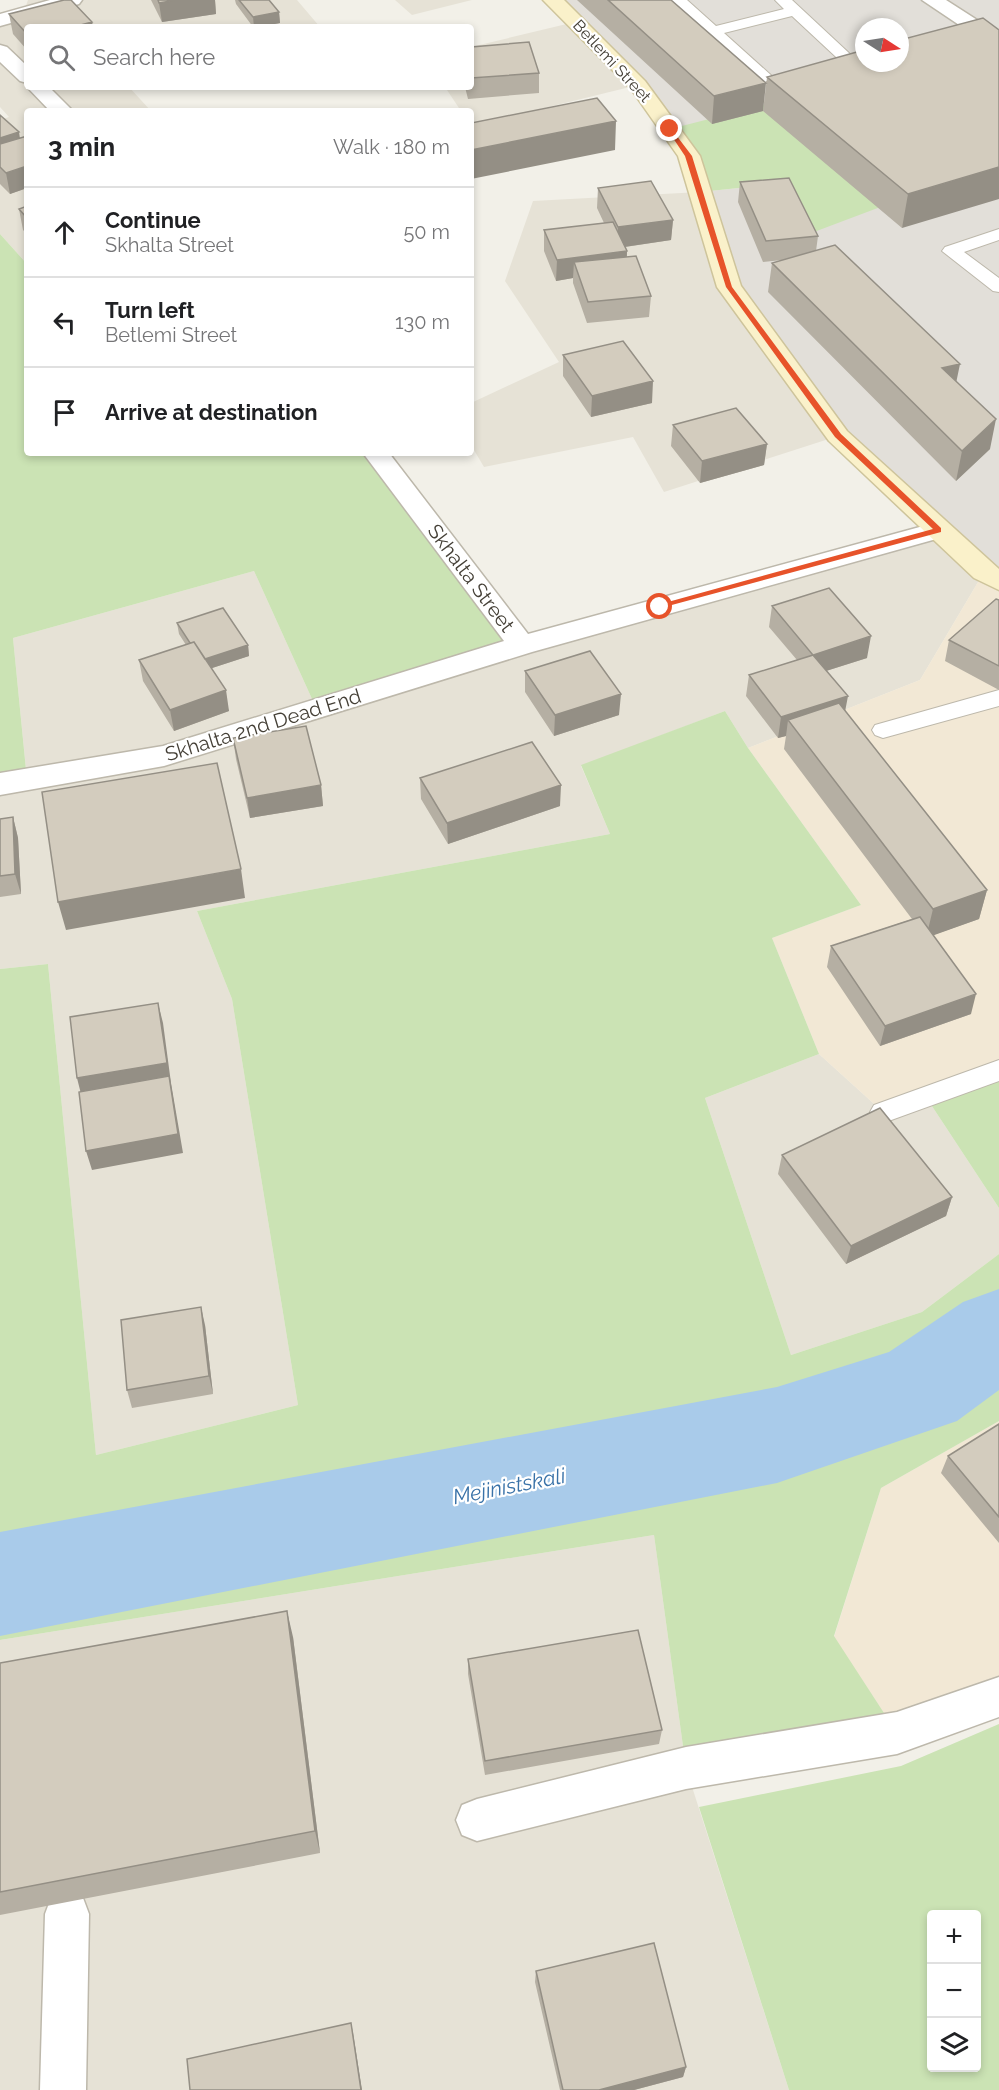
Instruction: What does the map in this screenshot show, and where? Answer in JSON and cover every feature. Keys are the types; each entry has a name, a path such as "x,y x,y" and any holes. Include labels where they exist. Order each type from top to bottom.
{"street":[{"path":"0,20 72,0"},
{"name":"Betlemi Street","path":"553,0 639,85 689,156 729,287 838,436 984,572 999,581"},
{"path":"932,0 999,44"},
{"path":"0,51 24,74"},
{"path":"41,90 59,108"},
{"name":"Skhalta Street","path":"378,456 522,645 938,530"},
{"name":"Skhalta 2nd Dead End","path":"0,784 164,756 522,645"},
{"path":"477,1820 686,1768 897,1733 999,1697"},
{"path":"63,2090 67,1914"}],"lane":[{"path":"678,0 765,77"},
{"path":"713,31 789,5 855,66"},
{"path":"999,234 951,251 999,287"},
{"path":"883,730 999,698"},
{"path":"883,1112 999,1070"}],"shaded area":[{"path":"28,0 297,0 317,24 24,24 24,90 132,90 148,108 24,108 24,261 0,234 0,120 9,117 0,107 0,21 23,14"},
{"path":"395,0 472,0 412,15"},
{"path":"553,0 999,0 999,581 838,436 729,287 700,192 758,186 670,129"},
{"path":"575,22 638,85 474,126 474,108 459,108 447,90 474,90 474,46"},
{"path":"700,192 838,436 664,492 633,437 484,467 474,450 474,402 559,362 505,281 533,201"},
{"path":"938,530 984,572 920,680 748,748 725,711 581,766 610,834 197,911 232,999 298,1405 96,1455 48,964 0,969 0,784 27,779 13,638 254,571 317,710"},
{"path":"984,572 999,581 999,1070 883,1112 819,1054 772,938 861,905 748,748 920,680"},
{"path":"819,1054 883,1112 926,1097 999,1208 999,1254 922,1312 791,1355 705,1098"},
{"path":"999,1421 999,1697 897,1733 834,1637 881,1488"},
{"path":"654,1535 686,1768 789,2090 0,2090 0,1640"}],"green space":[{"path":"768,104 883,206 814,232 758,186 700,192 670,129"},
{"path":"0,234 24,261 24,456 378,456 522,645 317,710 254,571 13,638 27,780 0,784"},
{"path":"725,711 748,748 861,905 772,938 819,1054 705,1098 791,1355 922,1312 999,1254 999,1421 881,1488 834,1636 897,1733 686,1768 654,1535 0,1640 0,969 48,964 96,1455 298,1405 232,999 197,911 610,834 581,765"},
{"path":"999,1070 999,1208 926,1097"},
{"path":"999,1724 999,2090 789,2090 699,1807 901,1766"}],"building":[{"path":"71,0 92,22 24,24 24,31 9,14"},
{"path":"158,0 176,0 159,3"},
{"path":"239,0 269,0 279,12 253,17"},
{"path":"608,0 671,0 766,83 714,96"},
{"path":"983,18 999,30 999,167 908,194 767,77 855,53 855,72 909,72 909,38"},
{"path":"529,42 539,73 474,78 474,47"},
{"path":"597,98 616,121 474,149 474,122"},
{"path":"0,115 19,132 0,138"},
{"path":"24,137 24,167 6,173 0,167 0,144"},
{"path":"789,178 818,236 766,241 740,182"},
{"path":"651,181 673,220 618,227 598,188"},
{"path":"613,222 627,251 557,260 544,230"},
{"path":"835,245 960,364 942,368 996,419 962,451 772,263"},
{"path":"636,256 651,296 588,302 574,262"},
{"path":"623,341 653,381 592,396 563,355"},
{"path":"736,408 767,444 702,461 673,425"},
{"path":"829,588 871,636 813,655 772,606"},
{"path":"996,599 999,600 999,666 949,640"},
{"path":"223,608 248,645 205,659 194,642 190,643 177,623"},
{"path":"194,642 226,690 170,710 139,660"},
{"path":"590,651 621,694 555,715 525,671"},
{"path":"813,655 848,696 781,717 749,675"},
{"path":"839,703 987,890 933,909 788,720"},
{"path":"306,726 321,785 247,798 233,738"},
{"path":"532,742 561,785 447,823 420,778"},
{"path":"217,763 241,869 58,902 42,792"},
{"path":"13,817 15,874 0,876 0,819"},
{"path":"920,917 976,994 885,1026 831,946"},
{"path":"158,1003 167,1063 77,1078 70,1017"},
{"path":"169,1076 178,1134 86,1151 79,1092"},
{"path":"880,1108 952,1197 851,1246 782,1155"},
{"path":"201,1307 209,1376 127,1390 121,1320"},
{"path":"999,1424 999,1517 948,1456"},
{"path":"287,1611 315,1831 0,1892 0,1663"},
{"path":"638,1630 662,1730 485,1761 468,1659"},
{"path":"654,1943 686,2067 599,2090 563,2090 536,1971"},
{"path":"351,2023 361,2090 190,2090 187,2059"}],"waterway":[{"name":"Mejinistskali","path":"0,1584 777,1435 920,1388 999,1333"}],"route":[{"path":"660,607 938,530 838,436 729,287 689,156 670,129"}]}
